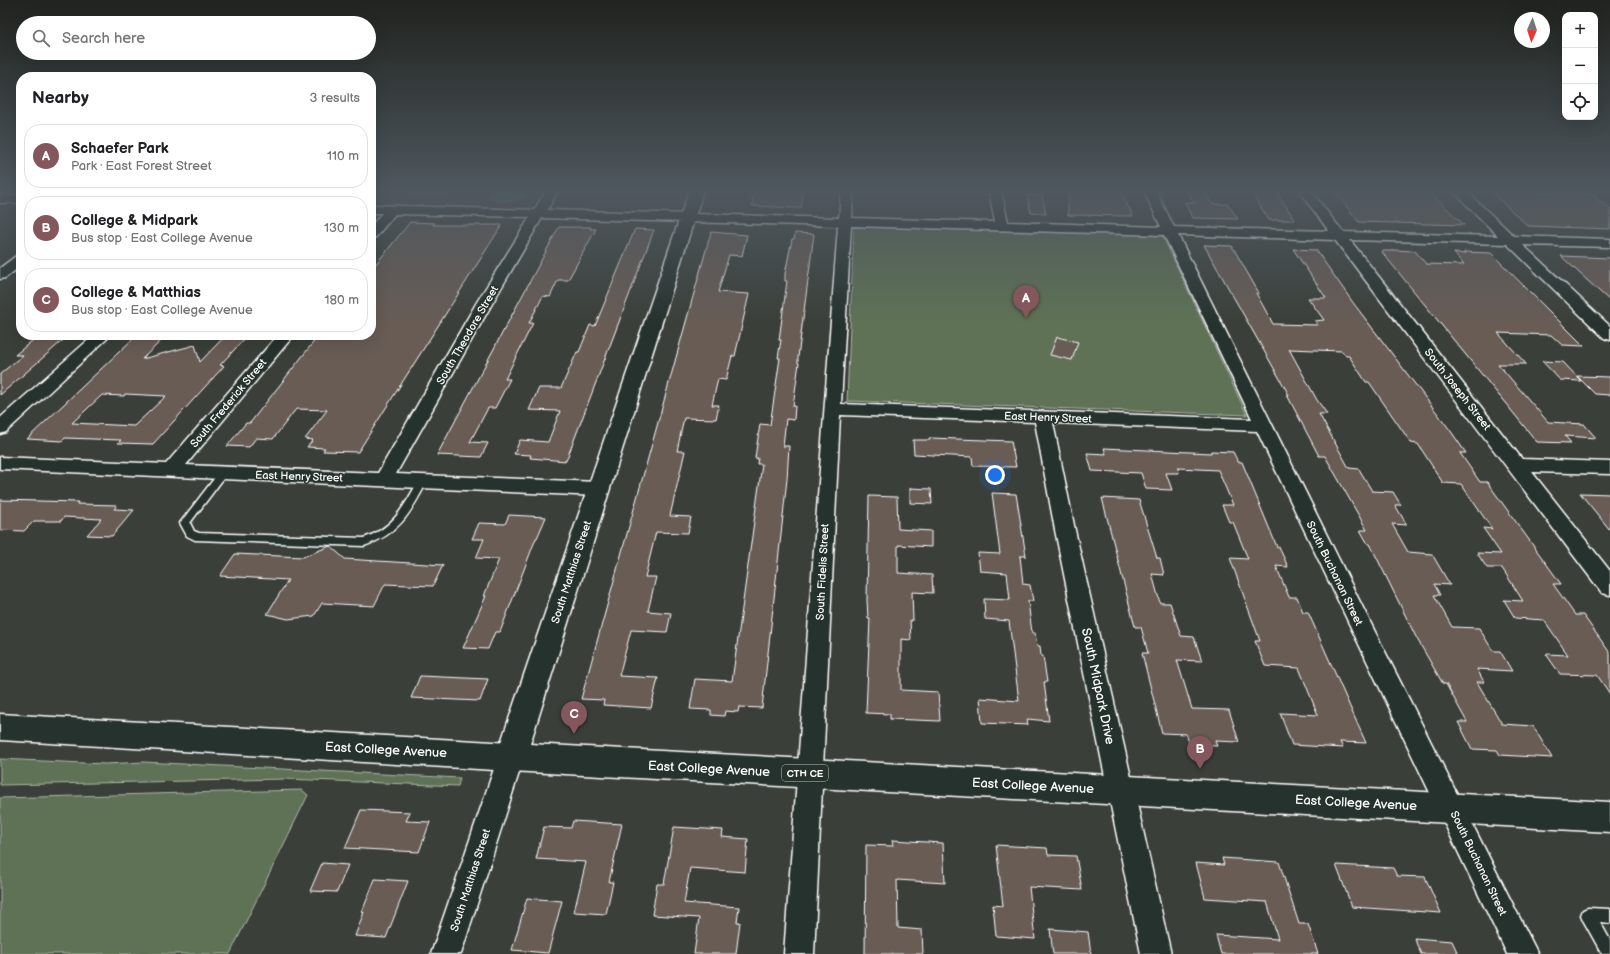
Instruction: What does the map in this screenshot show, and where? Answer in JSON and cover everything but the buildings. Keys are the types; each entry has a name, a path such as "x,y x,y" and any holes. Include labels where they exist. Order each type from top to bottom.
{"main road":[{"name":"South Matthias Street","path":"511,757 681,236"},
{"name":"East College Avenue","path":"0,727 511,757 1452,807 1610,817"}],"street":[{"name":"South Theodore Street","path":"383,480 485,302 525,236"},
{"name":"South Fidelis Street","path":"799,954 844,236"},
{"name":"South Buchanan Street","path":"1172,236 1263,425 1523,954"},
{"name":"South Joseph Street","path":"1339,236 1610,587"},
{"path":"1357,236 1610,243"},
{"path":"1506,236 1610,334"},
{"path":"0,275 16,263"},
{"path":"0,428 97,340"},
{"name":"South Frederick Street","path":"170,470 282,340"},
{"name":"East Henry Street","path":"832,409 1263,425"},
{"name":"South Midpark Drive","path":"1043,417 1065,530 1156,954"},
{"name":"East Henry Street","path":"0,463 598,489"},
{"path":"1517,465 1610,468"},
{"name":"South Matthias Street","path":"446,954 511,757"}],"lane":[{"path":"223,473 184,523 190,533 198,537 364,542 379,537 391,529 402,518 422,482"},
{"path":"1610,916 1588,915 1610,954"}],"green space":[{"path":"854,236 1162,236 1247,415 847,401"},
{"path":"0,759 105,764 143,762 460,778 458,786 285,779 0,785"},
{"path":"302,790 308,795 230,954 0,954 0,798"}],"place":[{"name":"Schaefer Park","path":"1026,318"},
{"name":"College & Matthias","path":"574,734"},
{"name":"College & Midpark","path":"1200,769"}]}
